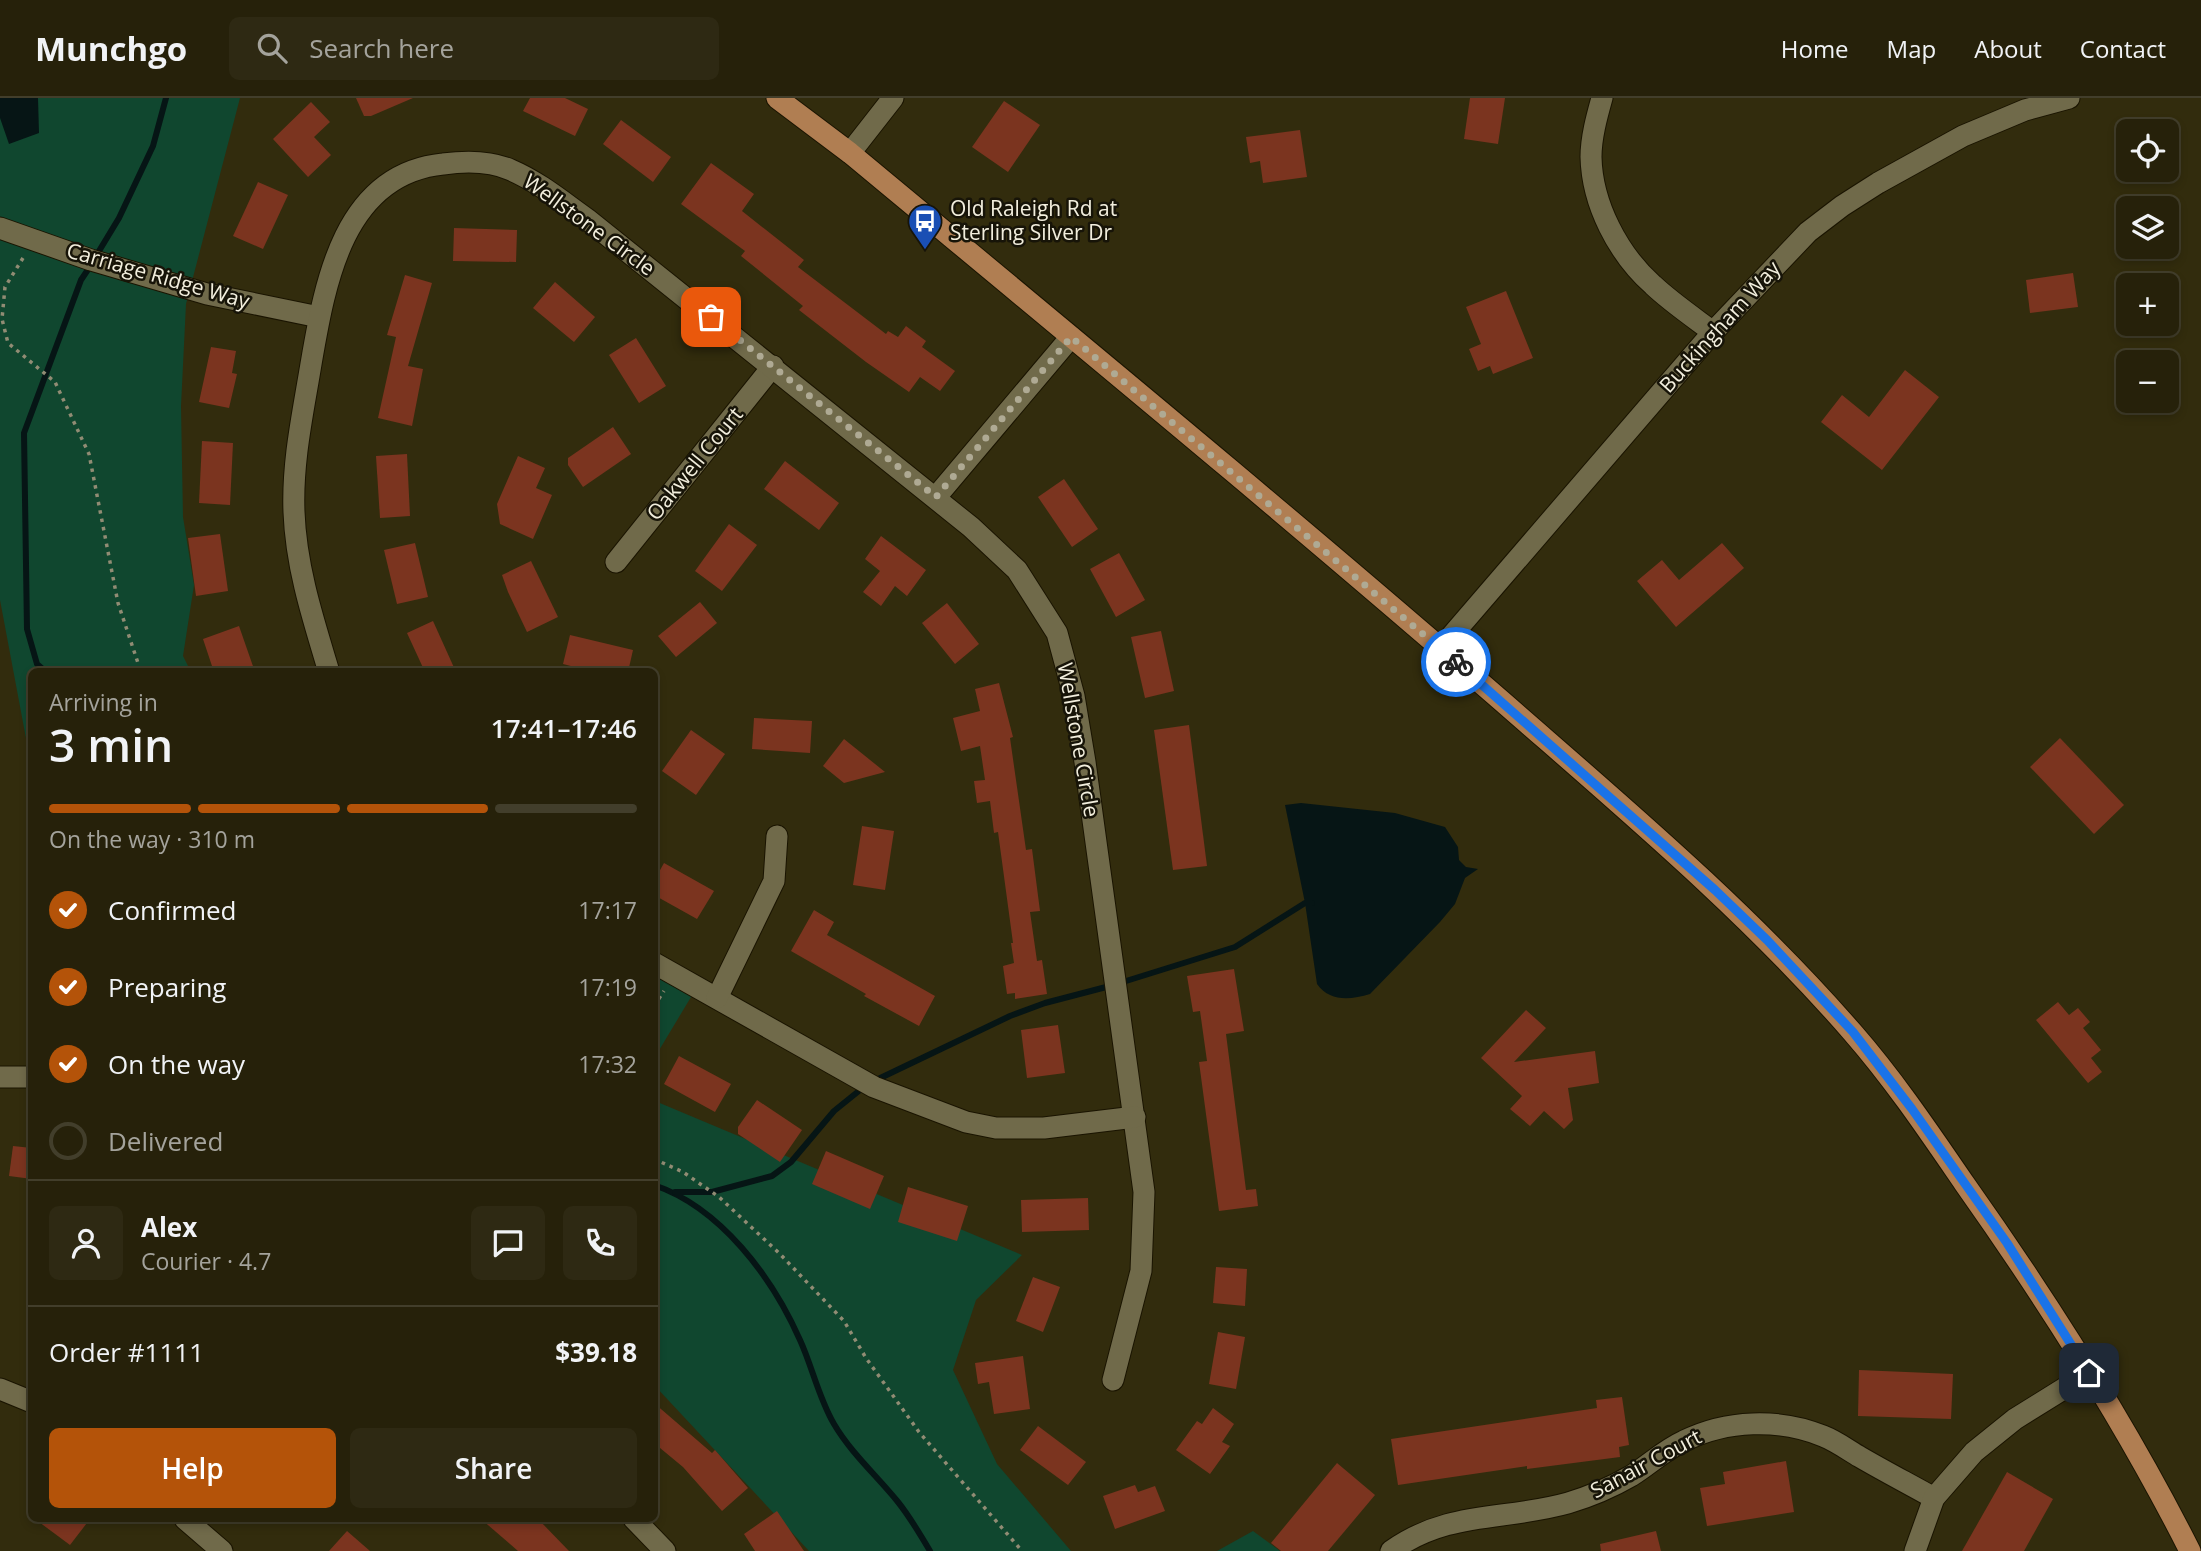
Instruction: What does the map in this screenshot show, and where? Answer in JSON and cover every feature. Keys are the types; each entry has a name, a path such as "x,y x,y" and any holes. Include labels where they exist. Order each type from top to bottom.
{"main road":[{"path":"776,98 850,153 1441,649 1715,890 1775,948 1853,1032 1912,1109 2007,1243 2089,1373 2168,1506 2190,1551"}],"street":[{"path":"850,153 893,98"},
{"path":"1602,98 1591,155 1598,199 1609,227 1625,255 1652,284 1713,332"},
{"name":"Buckingham Way","path":"1441,649 1713,332 1791,247 1842,206 1963,136 2025,110 2069,98"},
{"name":"Wellstone Circle","path":"328,668 301,576 294,512 295,454 319,317 340,243 355,216 388,183 435,164 481,163 508,169 532,180 587,219 774,366 971,527 1017,570 1057,633 1074,696 1085,762 1144,1192 1141,1271 1113,1380"},
{"name":"Carriage Ridge Way","path":"0,228 91,260 207,294 319,317"},
{"path":"936,497 1071,337"},
{"name":"Oakwell Court","path":"616,562 774,366"},
{"path":"717,998 774,881 777,836"},
{"path":"658,965 874,1087 966,1122 996,1128 1044,1128 1135,1118"},
{"path":"0,1077 28,1077"},
{"path":"1915,1551 1934,1498 1974,1452 2004,1427 2089,1373"},
{"path":"0,1389 28,1400"},
{"name":"Sanair Court","path":"1391,1551 1407,1540 1437,1527 1465,1519 1532,1512 1572,1502 1629,1477 1683,1441 1702,1433 1744,1424 1785,1426 1825,1436 1934,1498"},
{"path":"188,1522 222,1551"},
{"path":"637,1522 665,1551"}],"path":[{"path":"27,253 5,286 2,319 8,343 55,382 89,454 118,603 140,668"},
{"path":"658,1161 683,1172 719,1197 779,1253 844,1321 866,1358 919,1432 1022,1551"}],"green space":[{"path":"0,98 240,98 186,304 181,406 183,517 194,585 183,656 189,668 28,668 28,749 0,600"},
{"path":"658,965 697,987 658,1052"},
{"path":"658,1102 1022,1255 976,1300 953,1370 997,1464 1071,1551 809,1551 658,1389"},
{"path":"1253,1531 1280,1551 1217,1551"}],"shaded area":[{"path":"0,98 38,98 39,133 9,144 0,118"},
{"path":"1301,803 1395,813 1445,827 1458,847 1459,860 1466,867 1478,869 1465,878 1455,904 1440,922 1370,994 1355,998 1334,997 1317,984 1305,903 1285,805"}],"building":[{"path":"356,98 413,98 371,116 364,116"},
{"path":"530,98 565,98 588,109 575,136 523,111"},
{"path":"1470,98 1505,98 1498,144 1464,139"},
{"path":"1004,101 1040,125 1008,172 972,147"},
{"path":"311,102 330,122 314,137 331,155 308,177 273,139"},
{"path":"621,120 671,157 653,182 603,144"},
{"path":"1300,130 1307,177 1263,183 1260,161 1250,163 1246,137"},
{"path":"711,163 754,194 742,211 804,260 798,267 886,334 888,331 898,337 906,326 926,341 922,347 955,371 940,391 920,377 909,392 866,362 799,310 803,306 741,256 745,251 681,204"},
{"path":"258,182 288,195 263,249 233,236"},
{"path":"454,228 517,230 516,262 453,261"},
{"path":"2073,273 2078,307 2030,313 2026,280"},
{"path":"405,275 432,283 408,366 423,369 412,426 378,418 396,337 387,335"},
{"path":"555,282 595,317 574,342 533,308"},
{"path":"1506,291 1533,358 1493,374 1490,366 1478,371 1469,349 1481,344 1466,307"},
{"path":"636,338 666,386 639,403 609,355"},
{"path":"211,347 236,351 232,373 237,374 229,408 199,402"},
{"path":"1905,370 1939,397 1882,470 1821,422 1842,395 1869,417"},
{"path":"613,427 631,454 583,487 568,465 568,458"},
{"path":"202,441 233,443 230,505 199,503"},
{"path":"407,454 410,516 380,518 376,456"},
{"path":"518,456 545,468 536,488 552,495 533,539 500,524 497,504"},
{"path":"785,461 839,503 819,530 764,489"},
{"path":"1064,479 1098,529 1072,547 1038,497"},
{"path":"729,524 757,545 722,591 695,571"},
{"path":"220,534 228,591 196,596 188,538"},
{"path":"881,536 926,570 907,596 895,586 881,606 863,592 880,571 865,559"},
{"path":"415,543 428,597 397,604 384,550"},
{"path":"1722,543 1744,568 1676,627 1637,581 1662,560 1679,580"},
{"path":"1119,553 1145,600 1116,617 1090,569"},
{"path":"531,561 558,617 527,632 502,575"},
{"path":"700,602 717,623 676,657 658,636"},
{"path":"947,603 979,644 955,664 922,623"},
{"path":"433,621 454,668 423,668 407,633"},
{"path":"239,626 254,668 213,668 203,639"},
{"path":"1161,631 1174,691 1145,698 1131,637"},
{"path":"570,635 633,650 629,668 578,668 563,664"},
{"path":"999,683 1013,737 1010,738 1026,850 1032,849 1040,911 1030,912 1037,961 1042,960 1047,994 1015,999 1015,993 1007,994 1003,966 1014,963 998,832 994,833 990,801 977,803 974,781 985,780 980,746 961,751 953,718 980,711 975,689"},
{"path":"754,718 812,721 810,753 752,749"},
{"path":"1189,725 1207,866 1173,870 1154,730"},
{"path":"691,730 725,754 696,795 662,771"},
{"path":"2060,738 2124,805 2094,834 2030,767"},
{"path":"844,739 885,772 844,783 823,766"},
{"path":"862,826 894,831 885,890 853,885"},
{"path":"664,863 714,891 697,919 658,897 658,874"},
{"path":"814,910 834,922 827,935 935,996 919,1026 791,951"},
{"path":"1234,969 1244,1031 1226,1034 1246,1190 1256,1189 1258,1206 1219,1211 1199,1062 1207,1061 1200,1011 1193,1012 1187,976"},
{"path":"2058,1002 2069,1015 2078,1008 2090,1022 2083,1028 2101,1050 2091,1058 2102,1072 2088,1083 2036,1020"},
{"path":"1526,1010 1546,1028 1514,1062 1595,1051 1599,1083 1568,1088 1573,1120 1564,1129 1544,1111 1530,1126 1510,1109 1522,1096 1481,1058"},
{"path":"1058,1025 1065,1073 1027,1078 1021,1030"},
{"path":"679,1056 731,1084 715,1112 664,1084"},
{"path":"757,1100 802,1130 780,1162 738,1134 738,1127"},
{"path":"13,1146 28,1148 28,1178 9,1176"},
{"path":"826,1151 884,1176 870,1209 812,1184"},
{"path":"908,1187 968,1206 957,1241 898,1222"},
{"path":"1088,1198 1089,1230 1022,1232 1021,1200"},
{"path":"1216,1267 1247,1269 1245,1306 1213,1303"},
{"path":"1033,1277 1060,1287 1043,1332 1016,1321"},
{"path":"1218,1332 1245,1337 1236,1389 1209,1384"},
{"path":"1023,1356 1030,1409 994,1414 989,1382 978,1384 975,1363"},
{"path":"1859,1370 1953,1374 1951,1419 1858,1416"},
{"path":"1622,1397 1629,1445 1619,1447 1620,1457 1527,1469 1527,1466 1398,1485 1391,1439 1597,1408 1596,1400"},
{"path":"658,1406 712,1453 715,1450 748,1488 722,1511 683,1467 658,1446"},
{"path":"1213,1408 1234,1424 1222,1442 1230,1446 1210,1474 1176,1450 1197,1421 1202,1424"},
{"path":"1038,1426 1086,1462 1068,1485 1020,1450"},
{"path":"1786,1461 1794,1512 1707,1526 1700,1488 1725,1484 1723,1472"},
{"path":"1337,1463 1375,1495 1328,1551 1281,1551 1271,1543"},
{"path":"2007,1472 2053,1499 2024,1551 1962,1551"},
{"path":"1135,1485 1138,1492 1155,1486 1165,1511 1115,1529 1103,1496"},
{"path":"777,1511 804,1551 755,1551 744,1534"},
{"path":"39,1522 88,1522 70,1545"},
{"path":"484,1522 541,1522 569,1551 518,1551"},
{"path":"347,1531 370,1551 329,1551"},
{"path":"1656,1531 1661,1551 1601,1551 1600,1544"}],"waterway":[{"path":"96,256 119,218 153,146 166,98"},
{"path":"42,668 37,664 27,629 24,433 81,280 91,265"},
{"path":"874,1081 1010,1016 1045,1003 1235,947 1305,903 1312,903"},
{"path":"675,1192 712,1192 772,1176 791,1162 834,1111 865,1086"},
{"path":"658,1187 701,1210 742,1247 759,1269 775,1292 800,1340 834,1424 856,1455 890,1492 930,1551"}],"way so far":[{"path":"711,317 936,497 1071,337 1456,662"}],"place":[{"name":"Old Raleigh Rd at Sterling Silver Dr","path":"925,251"}],"route":[{"path":"1456,662 1715,890 1767,940 1853,1032 1912,1109 2007,1243 2089,1373"}]}
